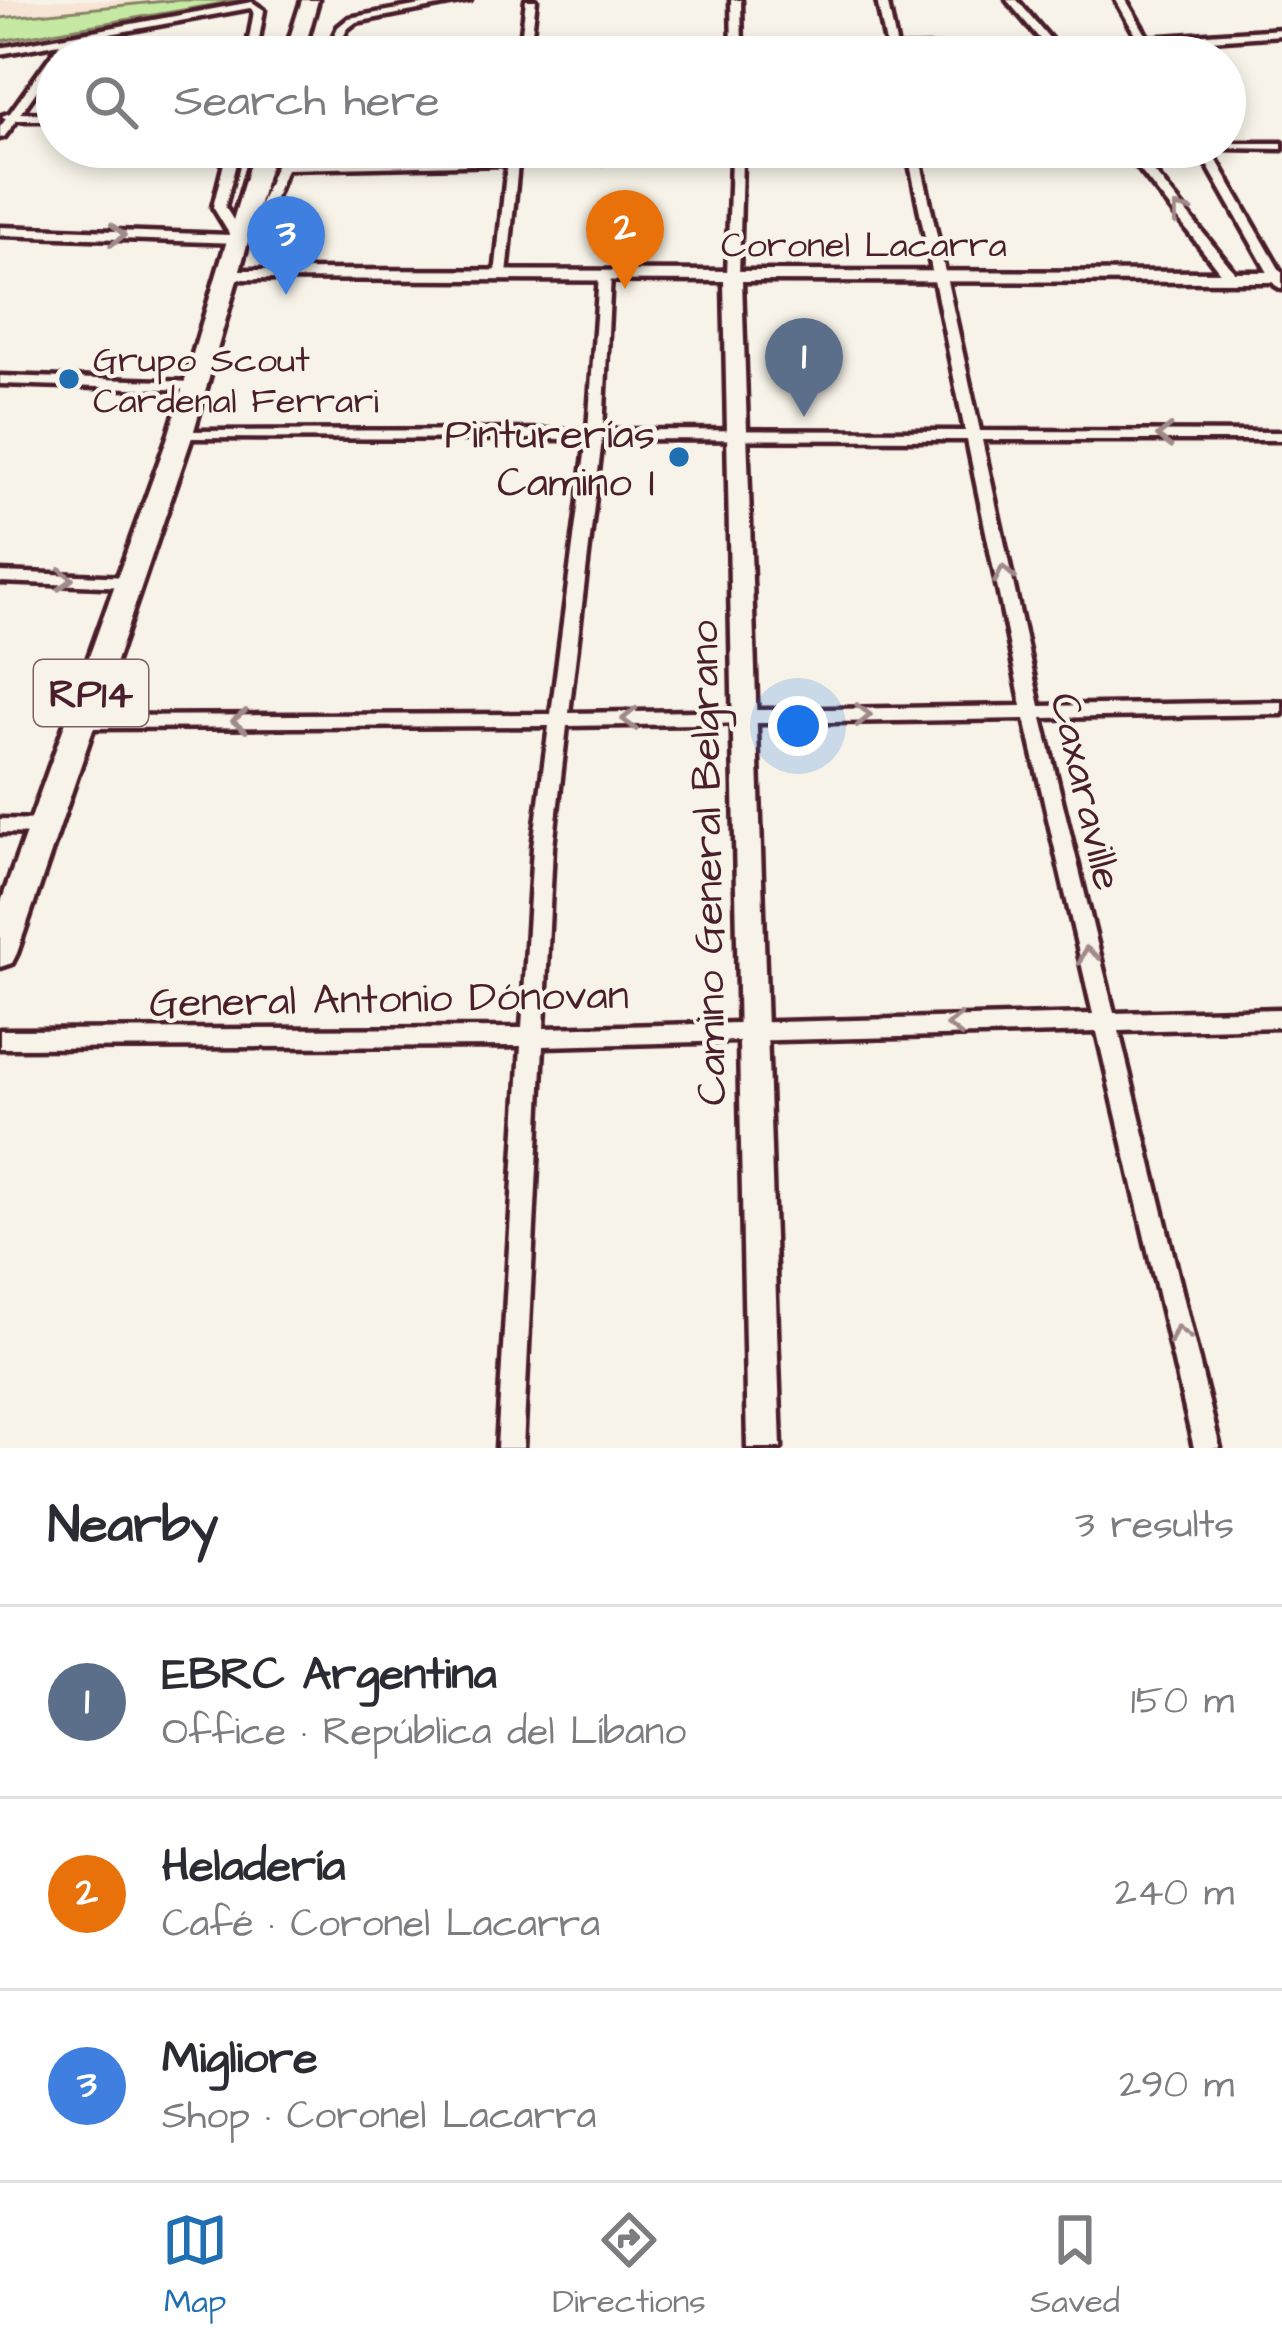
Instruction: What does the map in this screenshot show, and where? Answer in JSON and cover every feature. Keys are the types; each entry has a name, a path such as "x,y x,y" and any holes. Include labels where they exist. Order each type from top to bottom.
{"main road":[{"path":"299,36 310,0"},
{"name":"RP14","path":"0,953 182,434 260,168"}],"street":[{"path":"339,36 353,20 465,0"},
{"path":"527,36 531,0"},
{"path":"736,0 737,36"},
{"path":"882,0 889,36"},
{"path":"1012,0 1042,36"},
{"path":"1121,0 1143,36"},
{"path":"94,36 256,6 253,36"},
{"path":"1222,36 1282,32"},
{"path":"0,51 36,46"},
{"path":"0,135 36,86"},
{"path":"0,116 36,117"},
{"path":"1246,146 1282,146"},
{"path":"229,168 220,207 239,238"},
{"path":"0,231 239,238 260,221 279,168"},
{"path":"501,275 512,168"},
{"path":"733,276 736,168"},
{"name":"Caxaraville","path":"917,168 1032,712 1207,1448"},
{"path":"1145,168 1231,277"},
{"path":"1215,168 1281,280"},
{"name":"Coronel Lacarra","path":"230,275 1281,280"},
{"path":"510,1448 543,847 595,434 605,275"},
{"name":"Camino General Belgrano","path":"733,276 764,1448"},
{"path":"0,380 196,386"},
{"path":"182,434 1282,436"},
{"path":"0,577 129,582"},
{"path":"81,722 1282,708"},
{"path":"0,826 44,827"},
{"name":"General Antonio Dónovan","path":"0,1039 531,1037 1282,1018"}],"shaded area":[{"path":"0,0 253,0 36,36 0,43"}],"green space":[{"path":"174,0 242,0 0,41 0,18"}],"place":[{"name":"Heladería","path":"625,289"},
{"name":"Migliore","path":"286,295"},
{"name":"Grupo Scout Cardenal Ferrari","path":"69,379"},
{"name":"EBRC Argentina","path":"804,417"},
{"name":"Pinturerías Camino I","path":"679,457"}]}
